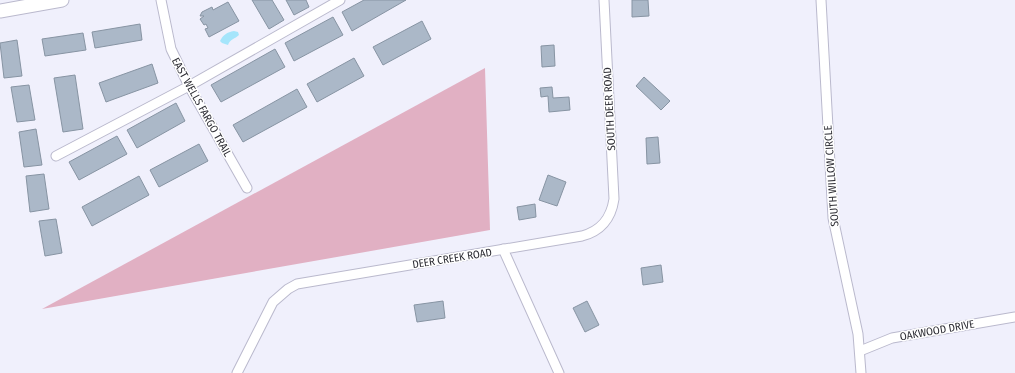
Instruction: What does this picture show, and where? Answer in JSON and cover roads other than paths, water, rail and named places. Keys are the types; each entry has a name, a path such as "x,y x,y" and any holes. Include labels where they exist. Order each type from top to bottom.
{"street":[{"path":"0,11 62,0"},
{"name":"EAST WELLS FARGO TRAIL","path":"161,0 171,49 188,86 247,188"},
{"path":"56,156 188,86 340,0"},
{"name":"SOUTH DEER ROAD","path":"604,0 614,196 613,208 609,217"},
{"name":"SOUTH WILLOW CIRCLE","path":"821,0 833,218 858,334 861,373"},
{"name":"DEER CREEK ROAD","path":"237,373 273,302 288,289 307,282 591,234 609,217"},
{"path":"503,249 559,373"},
{"name":"OAKWOOD DRIVE","path":"860,351 892,338 1015,317"}],"water":[{"path":"234,31 238,32 239,35 231,40 228,45 220,41 226,34"}]}
